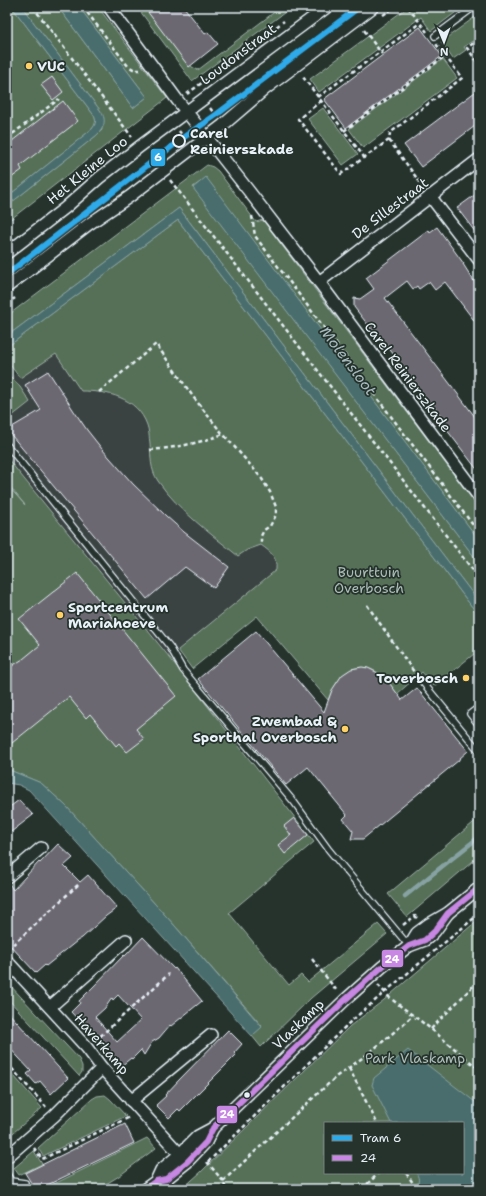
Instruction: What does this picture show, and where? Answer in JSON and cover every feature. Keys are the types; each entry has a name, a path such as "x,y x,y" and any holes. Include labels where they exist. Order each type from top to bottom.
{"street":[{"name":"Carel Reinierszkade","path":"109,7 152,67 318,282 479,497"},
{"name":"Loudonstraat","path":"186,111 327,7"},
{"path":"7,287 89,224 130,197 206,138 265,89 374,7"},
{"name":"Het Kleine Loo","path":"7,253 65,208 99,178 186,111"},
{"name":"De Sillestraat","path":"318,282 479,159"},
{"path":"430,196 479,260"},
{"path":"7,877 41,848"},
{"name":"Vlaskamp","path":"145,1189 159,1185 161,1170 183,1158 198,1136 213,1128 345,1000 382,967 409,946 425,940 428,931 435,931 448,913 479,888"},
{"path":"50,1007 126,940"},
{"name":"Haverkamp","path":"8,964 87,1048 102,1068 183,1158"},
{"path":"131,1101 211,1034"},
{"path":"7,1157 54,1116 102,1068"}],"lane":[{"path":"435,36 474,7"},
{"path":"7,445 170,648 183,670 294,802 329,850 409,946"},
{"path":"420,679 479,751"},
{"path":"479,707 470,714 479,725"},
{"path":"7,1174 11,1181 25,1183"}],"path":[{"path":"33,7 139,147"},
{"path":"83,7 128,66 135,70 143,70 152,67"},
{"path":"318,97 381,53 420,23"},
{"path":"364,30 381,53"},
{"path":"479,39 467,48 479,64"},
{"path":"344,132 445,55 462,78 390,133 389,140 430,196"},
{"path":"303,77 364,157"},
{"path":"7,138 59,99"},
{"path":"321,101 298,119 341,174 389,140"},
{"path":"172,122 192,148"},
{"path":"163,171 479,578"},
{"path":"253,219 255,236 479,533"},
{"path":"99,392 156,344 194,398 262,479 274,499 276,515 270,526 264,530 261,536 261,545"},
{"path":"150,450 197,442 223,434"},
{"path":"367,605 420,679"},
{"path":"7,950 80,883"},
{"path":"208,1162 350,1023 479,914"},
{"path":"400,922 403,926 415,916 440,947"},
{"path":"312,959 345,1000"},
{"path":"87,1048 168,974"},
{"path":"370,978 404,1009 431,1029 479,1069"},
{"path":"431,1029 479,980"},
{"path":"223,1181 337,1076 392,1034 413,1015"},
{"path":"7,1063 54,1116"},
{"path":"349,1068 376,1122"},
{"path":"28,1139 42,1159 141,1112"},
{"path":"183,1158 208,1162 223,1181 226,1189"},
{"path":"362,1189 378,1174"},
{"path":"407,1174 413,1183"}],"shaded area":[{"path":"166,247 362,501 170,658 7,458 7,380 16,373 10,365"}],"green space":[{"name":"VUC","path":"7,7 12,7 93,114 96,122 92,129 7,197"},
{"path":"22,7 58,7 133,108 147,97 79,7 98,7 167,98 7,222 7,206 102,130 100,110"},
{"path":"137,7 147,7 192,67 198,70 281,7 292,7 192,81"},
{"path":"408,7 463,7 431,31 421,17 319,92 310,79"},
{"path":"479,14 479,36 464,47 466,50 453,59 441,42"},
{"path":"443,59 457,78 363,148 349,129"},
{"path":"323,108 358,154 343,165 308,119"},
{"path":"207,165 218,171 256,222 263,220 479,508 479,540 206,178 193,187 479,563 479,602 179,208 7,336 7,316"},
{"name":"Buurttuin Overbosch","path":"178,220 479,616 479,650 434,686 422,672 397,694 388,682 378,673 360,667 351,670 342,676 328,700 257,616 192,669 178,650 276,570 275,558 261,545 247,550 238,556 195,521 175,502 155,476 151,463 149,431 147,425 136,408 129,402 111,394 81,391 56,354 20,378 10,365 7,367 7,347"},
{"path":"11,377 30,402 7,420 7,380"},
{"name":"Sportcentrum Mariahoeve","path":"7,458 170,658 314,842 229,913 289,985 301,975 308,982 378,924 387,934 311,998 261,1047 252,1036 262,1026 175,926 66,806 41,783 7,769 7,485 25,505 7,483"},
{"path":"479,818 479,856 407,917 388,894"},
{"name":"Park Vlaskamp","path":"479,919 479,1189 182,1189 201,1172 350,1026 384,1000"},
{"path":"7,982 79,1059 82,1066 82,1072 79,1076 7,998"},
{"path":"7,1068 42,1108 7,1138"},
{"path":"105,1095 126,1116 43,1156 38,1148 92,1099 97,1096"},
{"path":"147,1138 156,1148 119,1176 98,1189 44,1189"},
{"path":"34,1151 42,1164 19,1175 14,1168"}],"water":[{"path":"12,7 22,7 100,110 104,117 104,123 102,129 97,135 7,206 7,197 92,129 96,122 93,114"},
{"path":"58,7 79,7 147,97 133,108"},
{"path":"206,177 479,540 479,563 193,188"},
{"path":"179,208 479,602 479,616 178,220 7,347 7,336"},
{"path":"7,769 41,783 66,806 175,926 262,1027 252,1036 29,790 19,785 7,783"},
{"path":"408,1050 479,1105 479,1189 415,1189 418,1181 416,1174 464,1174 464,1122 390,1122 372,1085 374,1078"}],"building":[{"path":"144,7 184,7 205,34 208,32 218,44 189,67"},
{"path":"420,27 442,56 346,128 324,99"},
{"path":"52,77 63,92 53,100 41,85"},
{"path":"479,89 479,123 421,167 404,145"},
{"path":"63,101 78,121 20,166 22,170 7,181 7,145"},
{"path":"479,192 479,237 457,208"},
{"path":"437,227 464,264 479,289 479,327 445,282 435,290 429,282 419,289 417,286 413,289 407,281 385,298 479,422 479,472 440,421 443,419 430,402 427,403 392,357 394,355 381,338 379,339 354,307 354,298 360,299 374,289 366,278 429,230 430,232"},
{"path":"48,371 87,430 133,484 184,532 229,567 214,588 185,567 147,599 7,430 41,410 25,385"},
{"path":"77,573 176,696 136,729 144,739 127,752 119,743 116,746 90,714 86,718 69,697 7,747 7,669 23,659 40,645 19,619"},
{"name":"Zwembad & Sporthal Overbosch","path":"256,631 324,712 332,690 342,675 351,669 362,667 368,668 387,680 402,700 417,688 468,751 363,839 351,839 353,831 343,819 347,815 308,767 286,785 198,679"},
{"path":"19,800 33,815 11,832 7,826 7,809"},
{"path":"294,818 308,835 285,854 278,845 291,835 284,826"},
{"path":"58,844 73,858 64,866 80,882 88,875 117,908 82,938 36,973 7,942 7,884 9,883 13,890"},
{"path":"143,937 174,969 175,968 202,1001 171,1026 170,1025 159,1038 152,1042 144,1055 141,1050 132,1059 131,1058 121,1066 71,1012 80,1003 79,1001 124,955 125,956","holes":["118,995 141,1020 117,1042 95,1017 105,1008 112,998 113,1000"]},
{"path":"7,1011 68,1078 51,1094 40,1081 36,1084 27,1074 31,1071 7,1045"},
{"path":"228,1030 242,1044 234,1053 236,1055 180,1111 178,1109 169,1118 156,1105"},
{"path":"125,1124 134,1143 39,1189 35,1189 25,1173"}],"waterway":[{"path":"405,896 479,837"}],"tram line":[{"name":"6","path":"7,274 184,137 216,115 359,7"}],"transit line":[{"name":"24","path":"145,1189 156,1181 166,1179 187,1162 206,1142 213,1128 345,1000 382,967 409,946 425,940 435,931 448,913 479,888"}],"place":[{"name":"VUC","path":"29,66"},
{"name":"Carel Reinierszkade","path":"179,141"},
{"name":"Sportcentrum Mariahoeve","path":"60,615"},
{"name":"Toverbosch","path":"466,678"},
{"name":"Zwembad & Sporthal Overbosch","path":"345,729"}],"water label":[{"name":"Molensloot","path":"348,361"}]}
